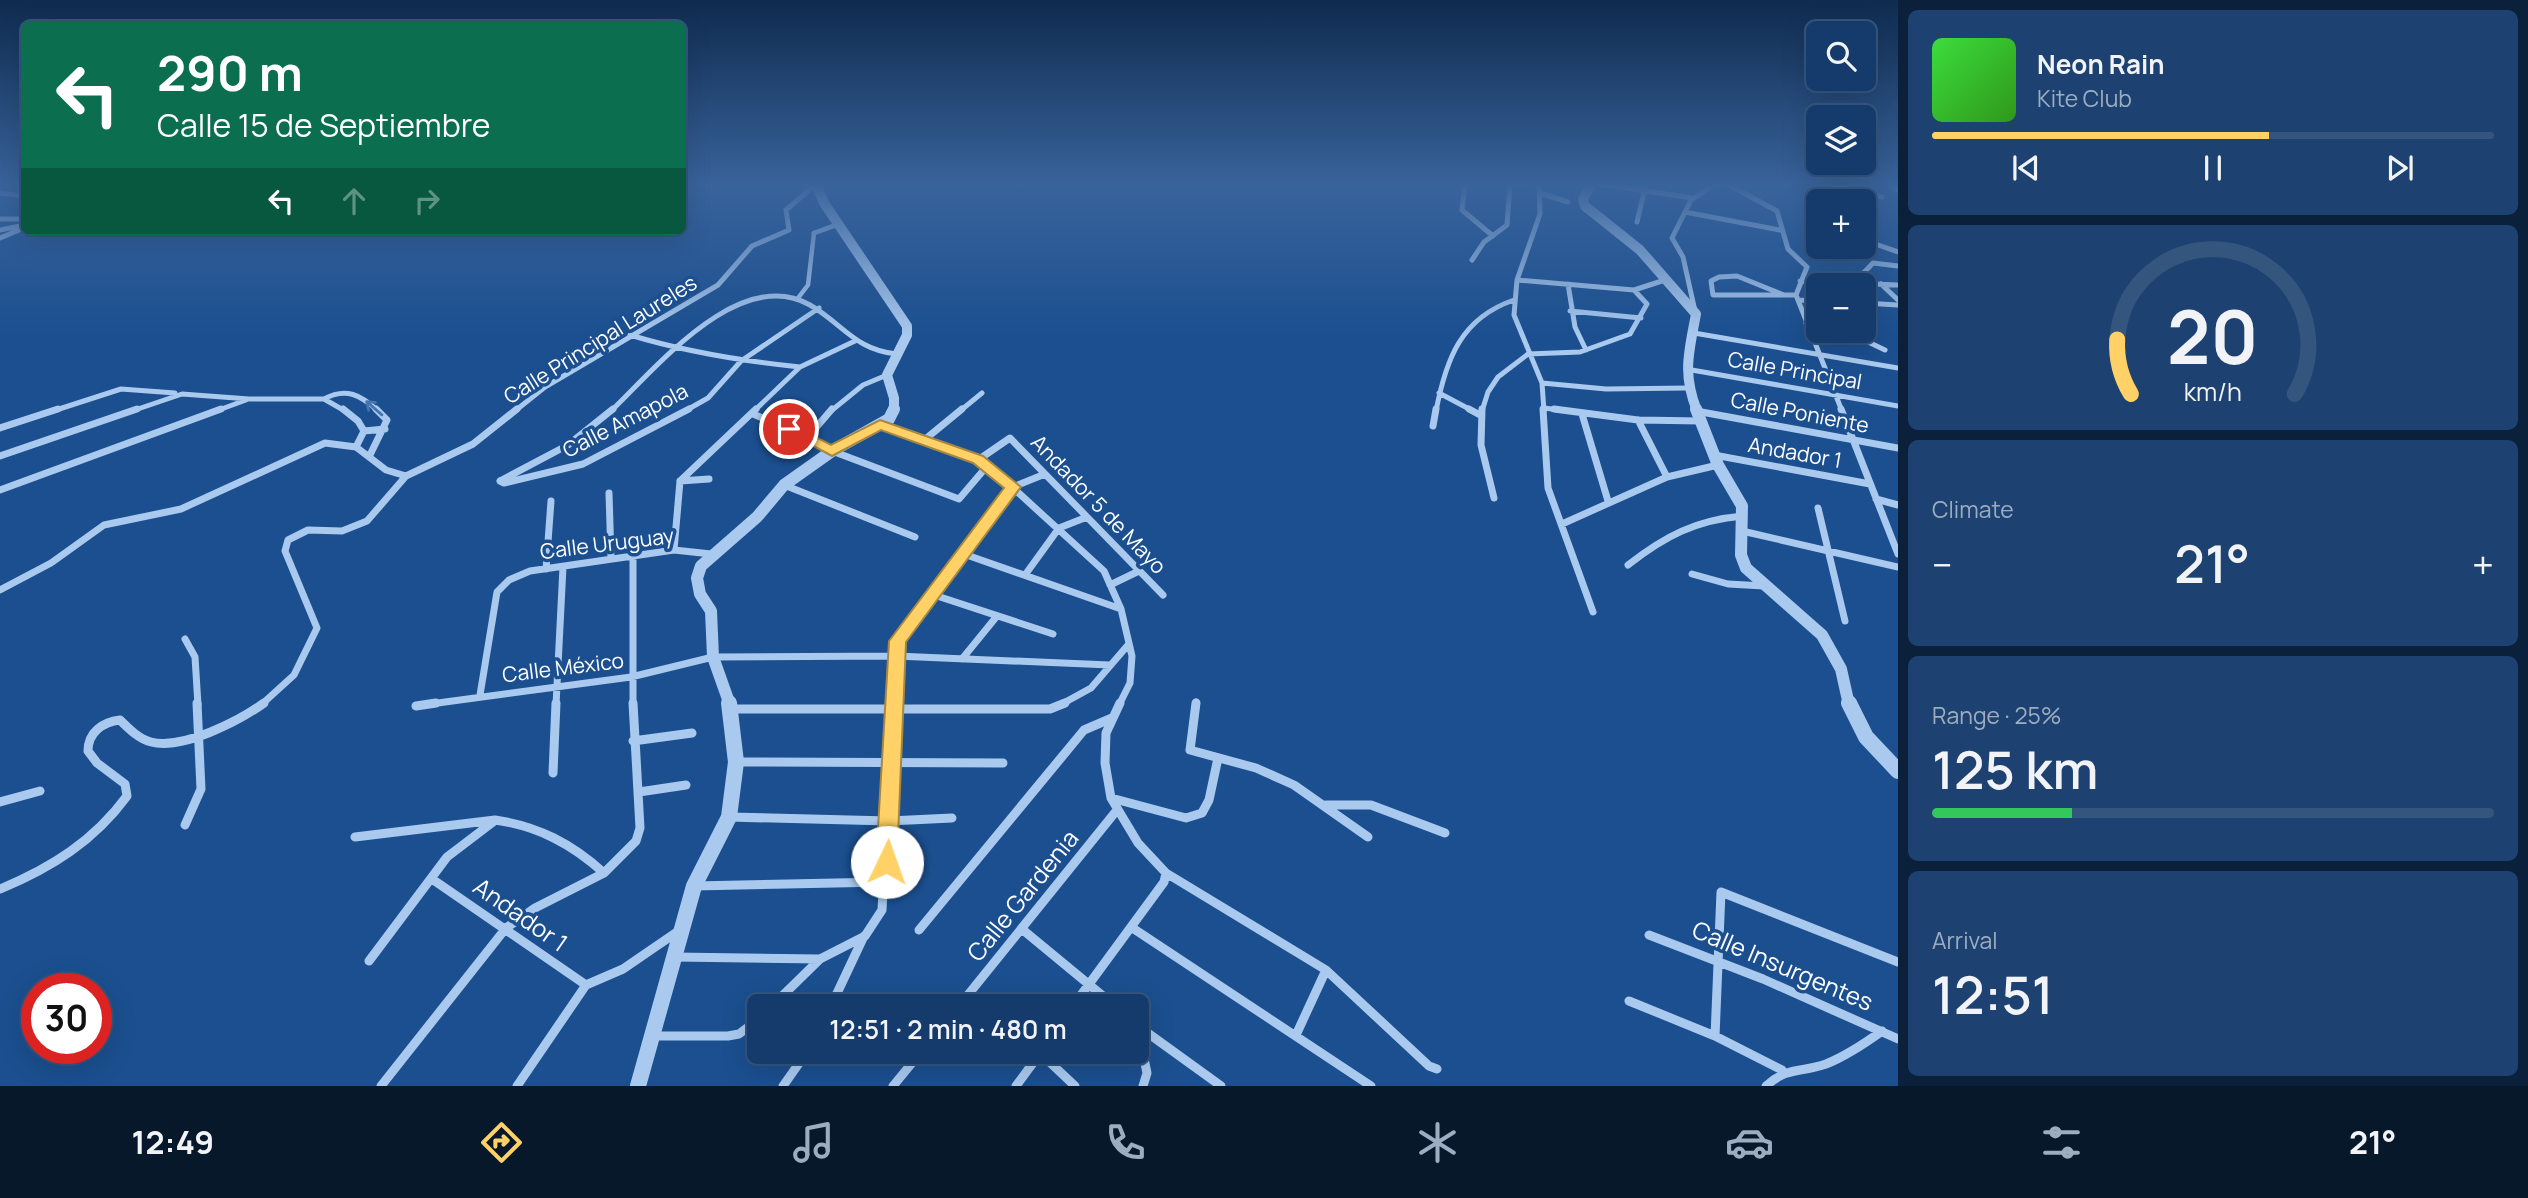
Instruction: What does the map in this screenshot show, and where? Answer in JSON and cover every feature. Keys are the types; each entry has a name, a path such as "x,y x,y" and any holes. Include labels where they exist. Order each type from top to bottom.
{"street":[{"name":"Calle Principal Laureles","path":"406,476 472,444 545,387 718,285 752,246 778,235"},
{"path":"798,298 804,294 810,272 810,242 813,235"},
{"path":"638,1086 694,886 729,817 736,762 731,709 713,657 711,611 700,594 697,578 701,566 757,517 784,485 832,451 880,425 895,412 896,404 887,375 907,335 907,326 846,235"},
{"path":"1533,235 1517,280 1514,314 1542,383 1548,488 1593,612"},
{"path":"1621,235 1640,250 1696,314"},
{"path":"1674,235 1672,238 1683,257 1696,314 1686,369 1688,388 1716,460 1742,506 1741,555 1746,568 1822,635 1841,669 1851,713 1866,737 1898,771"},
{"path":"1782,235 1788,249 1808,267 1800,281 1797,298 1806,323"},
{"path":"1472,260 1493,236"},
{"path":"1876,244 1898,252"},
{"path":"1864,273 1873,263 1898,266"},
{"path":"1784,295 1713,295 1711,281 1718,277 1747,278 1784,295 1806,299"},
{"path":"1517,280 1634,290 1665,280"},
{"path":"1800,281 1806,281"},
{"path":"1568,284 1570,311 1586,350"},
{"path":"1876,284 1898,285"},
{"path":"1881,284 1898,302"},
{"path":"1494,498 1482,465 1480,415 1490,385 1500,372 1531,353 1565,354 1586,350 1630,334 1647,304 1634,290"},
{"path":"677,349 716,316 761,293 798,298 819,308 855,341 872,352 897,354"},
{"path":"1433,426 1439,393 1454,348 1469,326 1499,305 1514,300"},
{"path":"1876,303 1898,302"},
{"name":"Calle Amapola","path":"677,349 593,427 569,444 500,481 504,483 561,472 605,454 708,398 741,361 819,308"},
{"path":"1570,311 1641,318"},
{"path":"1694,333 1898,368"},
{"path":"630,335 677,349 741,361 800,367"},
{"path":"674,550 680,481 800,367 855,341"},
{"path":"1814,343 1898,554"},
{"path":"1870,343 1885,350"},
{"name":"Calle Principal","path":"1686,369 1898,406"},
{"path":"808,436 841,400 871,380 887,375"},
{"path":"1542,383 1606,389 1688,388"},
{"path":"0,428 121,389 249,399 324,399 339,406 358,421 364,430"},
{"path":"324,399 342,389 352,390 387,420 385,429 369,457"},
{"path":"923,441 982,393"},
{"path":"1439,393 1480,415"},
{"path":"0,456 182,394"},
{"path":"0,490 249,399"},
{"name":"Calle Poniente","path":"1545,408 1638,420 1698,416 1898,448"},
{"path":"753,414 808,436 832,451 959,499 988,466"},
{"path":"1582,414 1608,501"},
{"path":"1638,420 1667,477"},
{"path":"880,425 988,466 1104,571 1121,609 1132,656 1130,683 1106,733 1105,763 1111,798 1138,843 1166,873 1326,970 1429,1066 1437,1069"},
{"path":"364,430 385,429"},
{"path":"356,447 364,430"},
{"name":"Andador 5 de Mayo","path":"978,460 1010,438 1163,595"},
{"path":"0,590 51,563 104,525 181,509 325,443 356,447 386,470 406,476 367,521 355,528 308,530 288,540 285,551 317,628 301,666 282,689 245,715 201,734 157,743 131,732 120,720 98,727 90,739 88,752 96,763 124,783 127,796 96,835 21,880 0,888"},
{"path":"1562,524 1608,501 1716,460"},
{"name":"Andador 1","path":"1716,460 1870,484"},
{"path":"837,994 865,936 882,910 886,882 896,656 903,630 1013,487 1045,474"},
{"path":"680,481 709,479"},
{"path":"784,485 915,537"},
{"path":"609,492 611,558"},
{"path":"1876,499 1898,505"},
{"path":"546,569 551,501"},
{"path":"1818,508 1845,621"},
{"path":"1628,565 1666,534 1694,523 1742,516"},
{"path":"1025,575 1059,528 1087,517"},
{"path":"1742,531 1898,567"},
{"name":"Calle Uruguay","path":"480,695 497,592 509,580 530,571 633,555 674,550 711,555"},
{"path":"961,553 1121,609"},
{"path":"381,1086 506,928 535,908 604,873 636,841 640,828 631,677 633,555"},
{"path":"553,773 563,567"},
{"path":"1110,585 1139,571"},
{"path":"1692,574 1728,584 1765,586"},
{"path":"931,594 1053,634"},
{"path":"962,659 997,616"},
{"path":"185,639 195,657 201,734 201,789 185,825"},
{"path":"731,709 1050,709 1083,693 1128,645"},
{"name":"Calle México","path":"416,706 480,695 631,677 713,657 896,656 1110,665"},
{"path":"1196,702 1190,750 1256,768 1294,785 1368,837"},
{"path":"919,930 1084,730 1112,719"},
{"path":"633,741 692,733"},
{"path":"1111,798 1185,818 1202,813 1209,800 1218,758"},
{"path":"736,762 1003,763"},
{"path":"639,792 686,785"},
{"path":"0,802 40,791"},
{"path":"1325,805 1371,805 1445,833"},
{"name":"Calle Gardenia","path":"969,994 1117,810"},
{"path":"729,817 889,821 952,818"},
{"path":"355,837 495,821 515,822 562,838 604,873"},
{"path":"369,961 463,842 495,821"},
{"path":"1082,994 1164,882 1166,873"},
{"name":"Andador 1","path":"432,879 586,985"},
{"path":"694,886 886,882"},
{"path":"1715,1036 1721,892 1898,962"},
{"path":"1131,927 1371,1086"},
{"path":"517,1086 586,985 630,966 680,929"},
{"path":"1023,930 1101,994"},
{"name":"Calle Insurgentes","path":"1649,935 1719,961 1898,1039"},
{"path":"784,994 820,959 865,936"},
{"path":"673,957 820,959"},
{"path":"1296,1035 1326,970"},
{"path":"1629,1001 1715,1036 1782,1070 1817,1067 1844,1056 1882,1031"},
{"path":"652,1036 728,1036 739,1034 747,1028"},
{"path":"1149,1036 1220,1086"},
{"path":"783,1086 799,1064"},
{"path":"893,1086 911,1064"},
{"path":"1016,1086 1032,1064"},
{"path":"1052,1064 1075,1086"},
{"path":"1143,1086 1147,1073 1145,1064"},
{"path":"1766,1086 1782,1070"}],"route":[{"path":"789,429 808,436 832,451 880,425 971,456 1013,487 903,630 898,641 887,862"}]}
